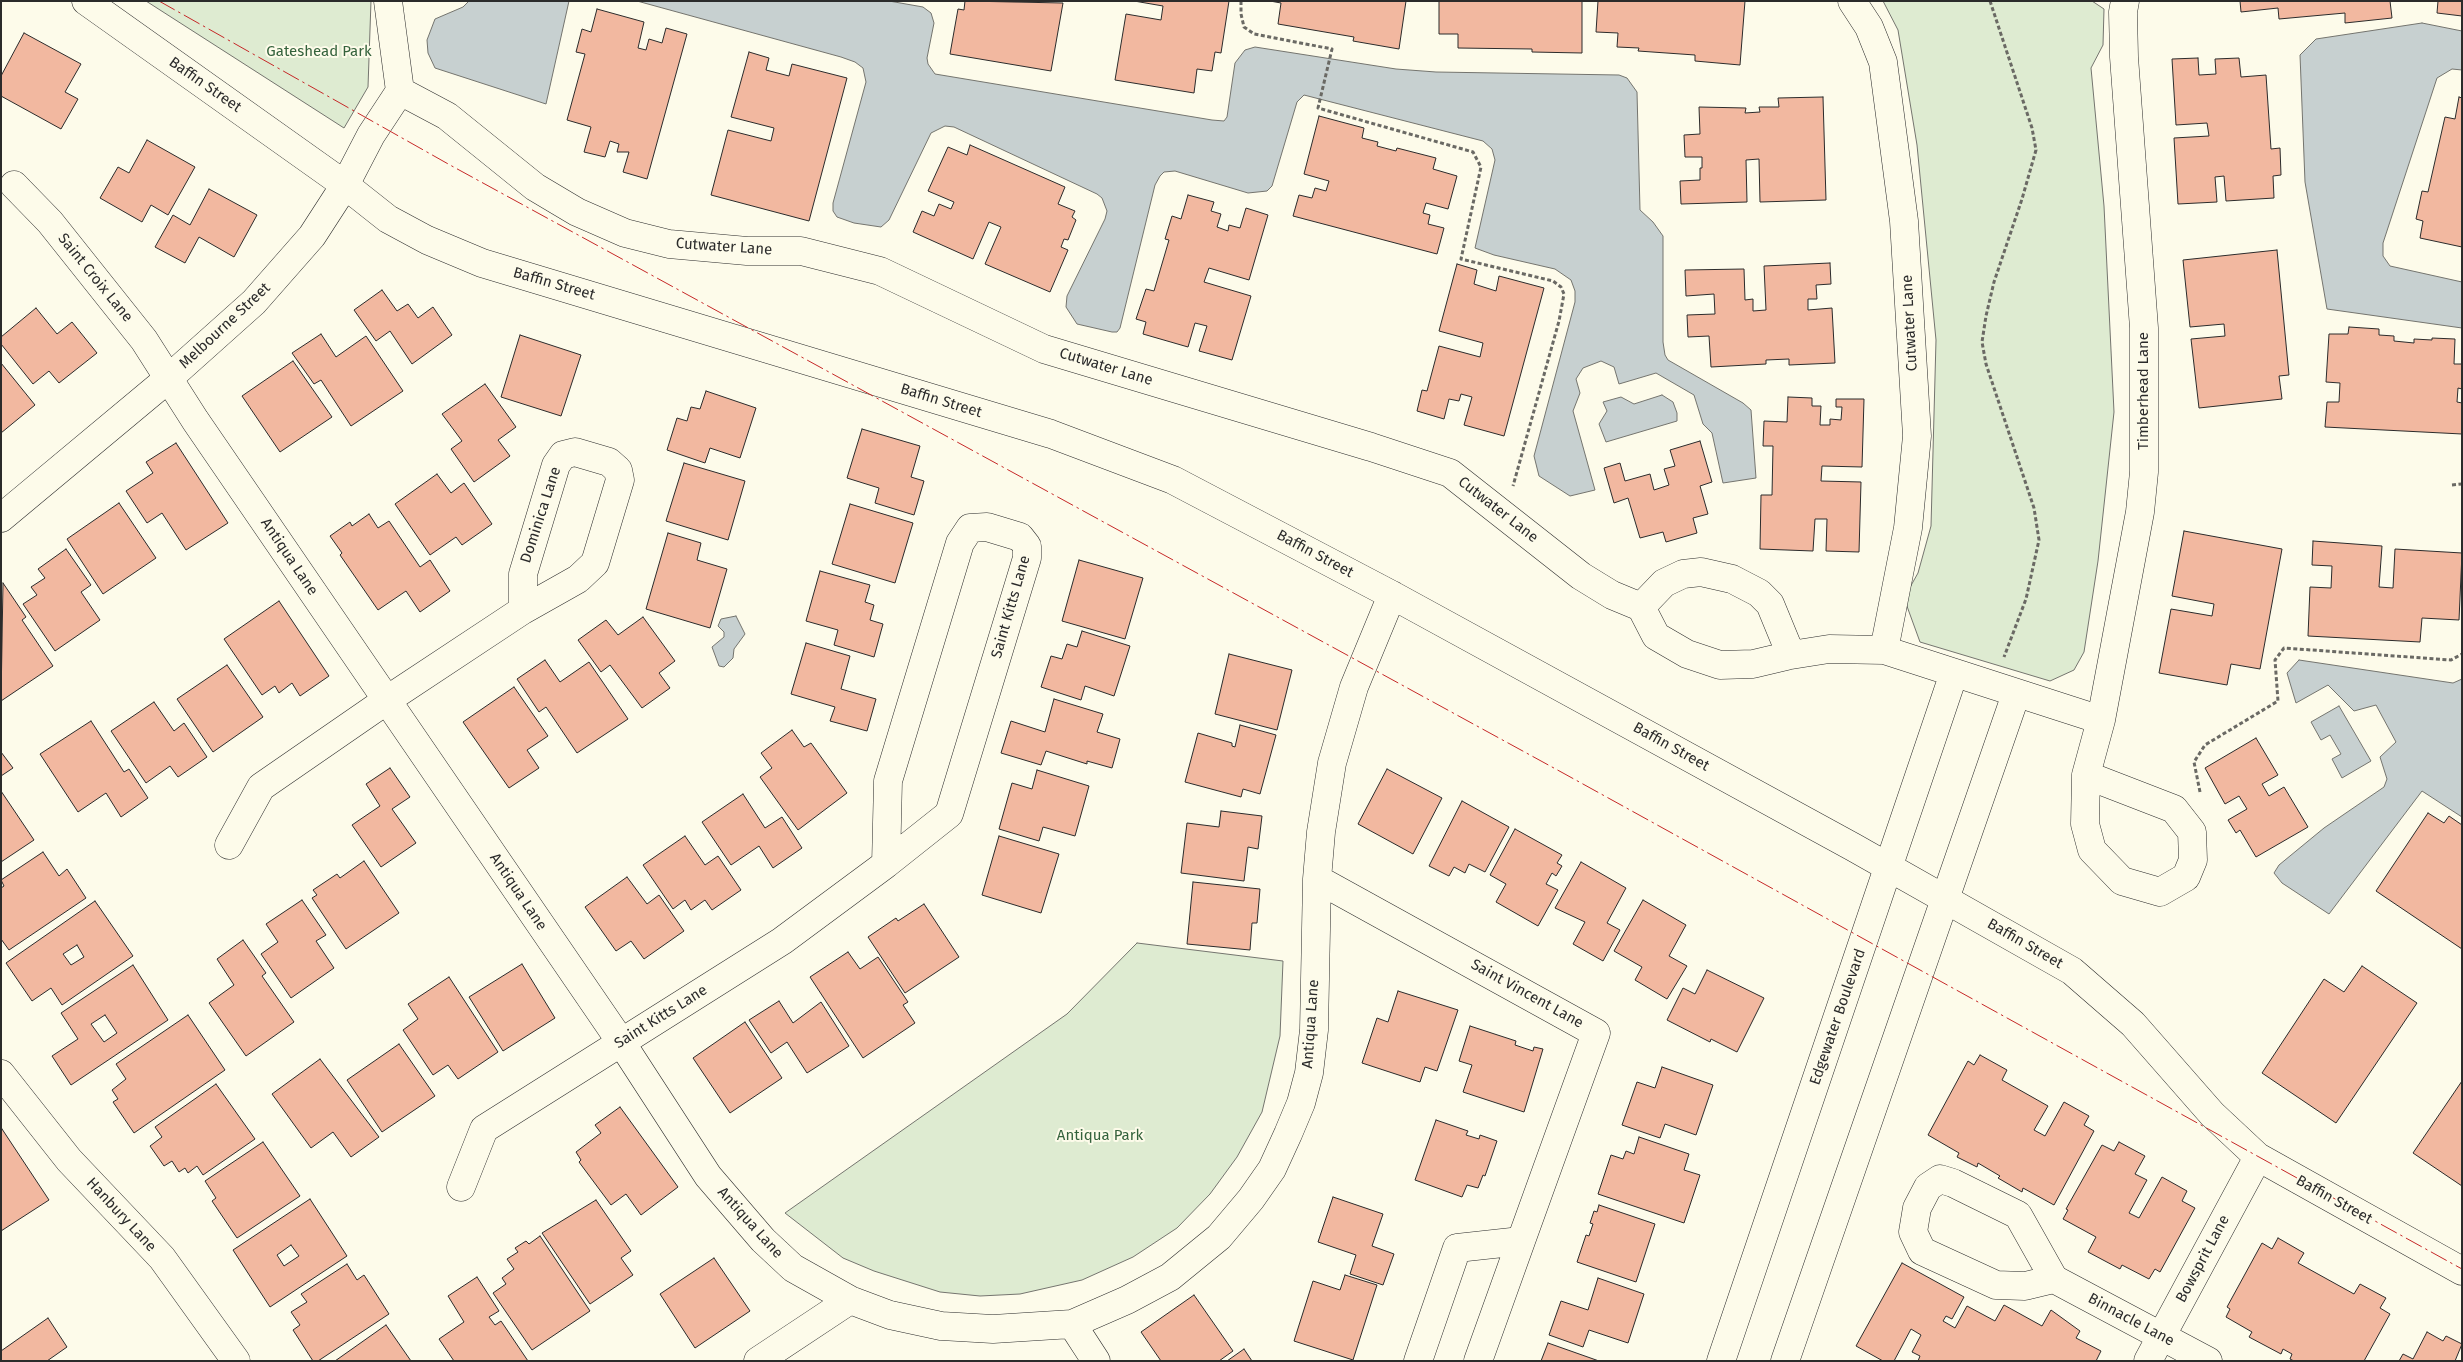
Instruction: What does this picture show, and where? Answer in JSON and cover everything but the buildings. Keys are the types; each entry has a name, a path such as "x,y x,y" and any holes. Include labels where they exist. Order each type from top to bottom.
{"street":[{"name":"Baffin Street","path":"86,1 345,185 388,219 428,240 482,263 1051,434 1173,480 1392,595 1944,898 2072,971 2133,1024 2212,1114 2258,1157 2462,1271"},
{"path":"388,1 400,91"},
{"name":"Cutwater Lane","path":"1852,1 1869,27 1883,62 1904,222 1917,436 1908,528 1884,650"},
{"name":"Timberhead Lane","path":"2086,775 2174,809 2192,832 2194,860 2186,877 2160,892 2122,881 2092,850 2085,824 2086,775 2101,720 2140,512 2144,472 2144,328 2124,57 2123,12 2125,1"},
{"name":"Melbourne Street","path":"1,518 168,378 254,302 312,236 345,185 371,135 400,91"},
{"name":"Cutwater Lane","path":"400,91 447,116 534,187 577,212 625,233 669,244 748,251 801,251 880,271 1044,349 1371,447 1450,473 1506,514 1581,576 1612,595 1641,607"},
{"name":"Saint Croix Lane","path":"14,185 56,229 144,340 168,378"},
{"name":"Antiqua Lane","path":"168,378 621,1042 708,1176 762,1240 792,1268 850,1300 890,1315 941,1326 993,1329 1072,1324 1127,1300 1170,1277 1219,1237 1252,1199 1272,1169 1301,1104 1313,1051 1317,879 1321,832 1332,763 1345,712 1392,595"},
{"name":"Dominica Lane","path":"229,845 261,787 387,700 523,610 578,579 594,563 620,480 618,470 609,462 575,452 563,455 556,465 523,574 523,610"},
{"name":"Saint Kitts Lane","path":"461,1187 484,1129 782,941 886,864 949,814 1027,558 1027,546 1020,537 987,527 970,528 960,543 888,781 886,864"},
{"path":"1790,655 1777,617 1770,604 1759,593 1732,579 1701,572 1683,574 1664,583 1641,607 1656,636 1687,654 1720,665 1753,664 1790,655 1829,649 1884,650 2101,720"},
{"name":"Edgewater Boulevard","path":"1721,1361 1954,673"},
{"path":"1785,1361 1944,898 2004,690"},
{"name":"Saint Vincent Lane","path":"1317,879 1596,1033 1478,1361"},
{"name":"Hanbury Lane","path":"1,1074 69,1160 162,1258 236,1361"},
{"name":"Bowsprit Lane","path":"2148,1361 2258,1157"},
{"path":"1940,1179 1953,1183 2018,1215 2054,1279 2025,1286 1996,1285 1922,1251 1914,1232 1917,1208 1928,1187 1940,1179"},
{"path":"1418,1361 1458,1248 1521,1241"},
{"name":"Binnacle Lane","path":"2054,1279 2208,1361"},
{"path":"758,1361 850,1300"},
{"path":"1072,1324 1096,1361"}],"path":[{"path":"1241,1 1240,14 1244,28 1254,34 1332,49 1318,108 1473,152 1481,167 1460,259 1553,281 1561,287 1564,294 1559,321 1506,514"},
{"path":"1990,1 2032,128 2036,150 2022,199 1994,282 1982,342 1986,364 2034,508 2038,540 2004,690"},
{"path":"2452,485 2462,484"},
{"path":"2178,814 2201,796 2194,762 2206,745 2278,701 2275,660 2284,648 2451,660 2462,654"}],"green space":[{"name":"Gateshead Park","path":"146,1 371,1 368,87 344,128"},
{"path":"1883,1 2092,1 2104,9 2103,45 2091,68 2104,206 2114,412 2098,561 2084,652 2074,670 2050,681 1920,642 1904,598 1918,573 1931,526 1936,340 1917,145 1898,30"},
{"name":"Antiqua Park","path":"1137,943 1283,961 1280,1036 1262,1112 1237,1157 1210,1194 1177,1228 1133,1257 1082,1280 1020,1294 980,1296 940,1292 874,1271 843,1258 785,1213 1067,1014"}],"shaded area":[{"path":"469,1 569,1 546,104 435,68 428,53 427,40 435,19 463,7"},
{"path":"637,1 889,1 923,7 931,13 934,23 927,58 928,64 935,74 1224,121 1227,117 1235,63 1245,50 1255,47 1396,69 1436,72 1619,75 1627,78 1637,92 1640,210 1653,222 1663,236 1663,342 1665,355 1668,360 1743,403 1751,410 1756,478 1723,483 1712,433 1703,424 1694,395 1656,373 1619,384 1614,367 1601,361 1583,368 1576,379 1580,393 1573,411 1595,490 1570,496 1539,476 1534,456 1575,302 1575,291 1571,280 1555,269 1494,255 1475,248 1495,160 1492,149 1483,141 1304,95 1297,102 1272,186 1267,191 1248,193 1175,171 1164,172 1160,176 1155,185 1120,328 1117,332 1112,332 1077,324 1066,307 1067,296 1105,219 1107,211 1102,198 1097,194 954,127 945,126 931,133 889,220 881,227 854,223 837,217 833,211 833,203 866,82 863,68 855,62 841,57"},
{"path":"2422,23 2462,31 2462,70 2452,69 2437,78 2383,243 2383,256 2390,266 2462,282 2462,328 2327,309 2305,182 2300,55 2316,39"},
{"path":"1662,395 1673,402 1677,413 1677,421 1606,442 1599,424 1607,411 1603,402 1621,397 1634,404"},
{"path":"736,616 745,634 734,649 733,658 724,667 719,666 712,647 724,637 724,632 718,626 721,619"},
{"path":"2299,660 2453,683 2462,679 2462,817 2422,791 2329,914 2282,883 2274,873 2279,865 2324,828 2384,787 2387,779 2380,757 2396,742 2376,705 2354,711 2328,685 2296,703 2287,673"},
{"path":"2339,706 2371,761 2342,778 2332,759 2341,754 2330,735 2321,740 2311,722"}],"power":[{"path":"159,1 450,165 1563,773 2462,1269"}]}
